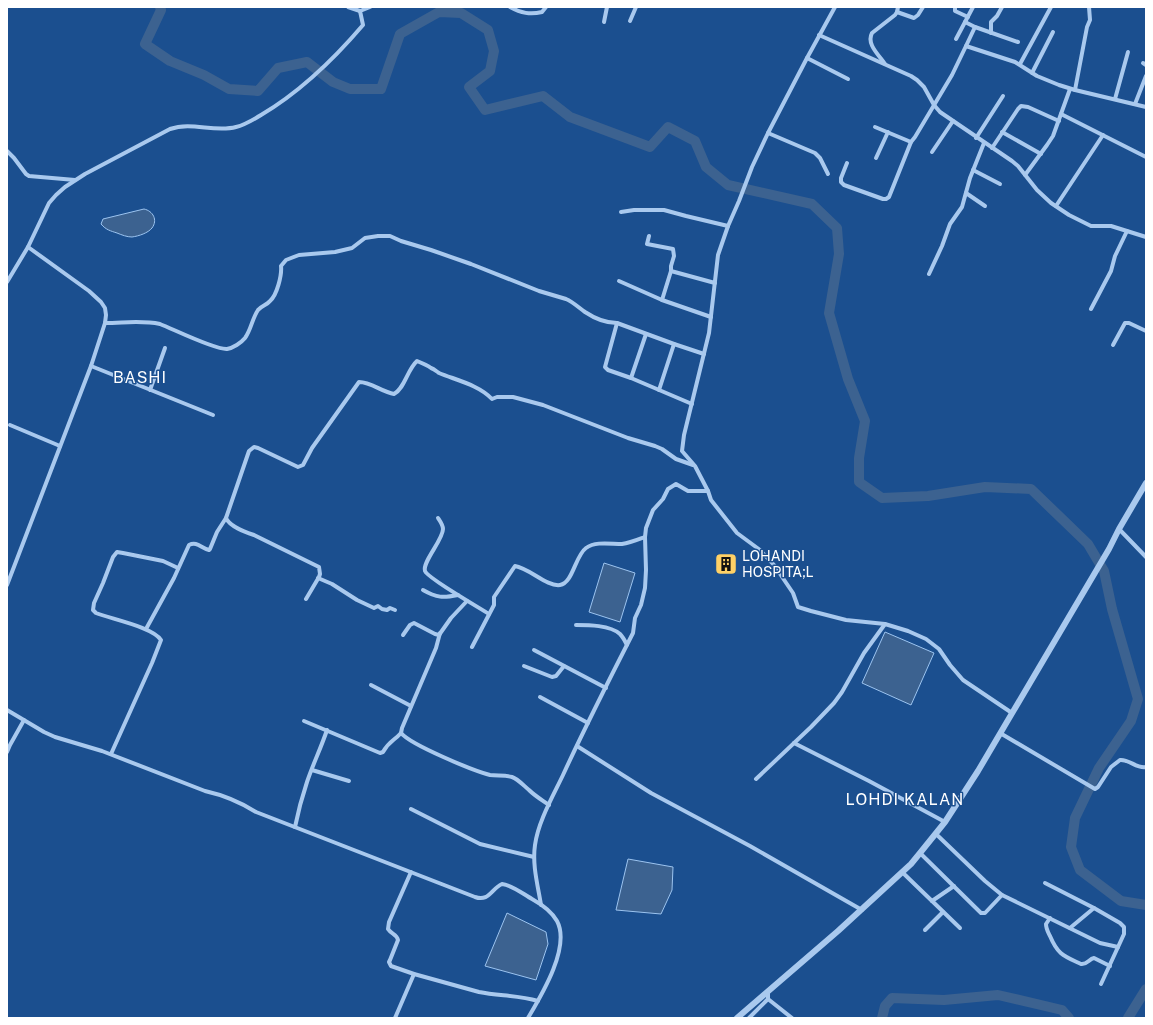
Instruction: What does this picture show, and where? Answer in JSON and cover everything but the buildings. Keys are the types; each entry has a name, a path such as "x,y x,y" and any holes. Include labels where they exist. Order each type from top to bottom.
{"street":[{"path":"348,7 360,11 370,7"},
{"path":"510,7 528,14 542,12 546,7"},
{"path":"604,22 607,7"},
{"path":"630,21 636,7"},
{"path":"835,7 768,133 752,167 728,226 718,255 709,333 682,447 684,454 695,466 711,500 737,534 760,550 774,565 793,593 798,607 846,620 885,624 908,631 926,639 939,649 963,680 1012,713"},
{"path":"886,64 871,45 870,36 895,15 897,9 914,18 918,15 922,7"},
{"path":"955,7 956,11 968,17"},
{"path":"956,39 974,7"},
{"path":"991,33 991,22 997,16 1002,7"},
{"path":"1020,64 1051,7"},
{"path":"1075,90 1087,26 1090,20 1089,7"},
{"path":"7,282 28,247 49,203 65,187 75,180 170,129 191,126 223,129 237,127 274,107 305,84 351,40 363,25 360,11"},
{"path":"965,22 1018,42"},
{"path":"847,163 841,178 841,182 844,185 886,199 890,194 911,142 915,138 954,70 975,27"},
{"path":"1032,73 1053,32"},
{"path":"819,35 886,64 917,80 924,87 934,105 940,112 976,138 1012,161 1037,190 1069,215 1090,226 1111,226 1146,237"},
{"path":"966,46 1011,60 1020,64 1032,73 1070,89 1146,107"},
{"path":"1115,99 1128,52"},
{"path":"807,58 848,79"},
{"path":"1135,104 1146,76"},
{"path":"1025,175 1053,136 1070,89"},
{"path":"976,138 1003,96"},
{"path":"992,148 1018,108 1021,106 1028,107 1059,121"},
{"path":"1061,114 1146,157"},
{"path":"932,152 953,121"},
{"path":"875,127 911,142"},
{"path":"876,158 888,132"},
{"path":"1002,132 1041,154"},
{"path":"768,133 815,153 820,158 828,174"},
{"path":"1056,206 1103,135"},
{"path":"929,274 950,224 962,207 973,170 984,143"},
{"path":"7,151 29,176 75,180"},
{"path":"973,170 1000,184"},
{"path":"966,193 985,206"},
{"path":"621,212 634,210 664,210 728,226"},
{"path":"1091,309 1111,271 1115,256 1127,231"},
{"path":"105,324 134,321 150,322 160,324 219,348 231,348 236,346 245,338 257,311 271,301 282,274 281,266 286,260 299,255 324,254 352,248 365,238 390,236 475,266 539,291 566,299 593,317 608,323 617,323 704,354"},
{"path":"649,236 647,244 673,249 674,256 670,266 671,271 662,300"},
{"path":"7,585 91,366 105,324 106,315 105,308 95,296 28,247"},
{"path":"671,271 715,283"},
{"path":"619,281 662,300 711,317"},
{"path":"1113,345 1124,323 1129,322 1146,331"},
{"path":"617,323 605,367 608,370 631,378 692,404"},
{"path":"631,378 646,334"},
{"path":"659,390 674,344"},
{"path":"150,390 165,348"},
{"path":"146,629 174,578 187,547 191,544 196,544 206,549 210,549 217,532 226,518 242,469 251,448 258,448 298,467 302,466 312,448 359,382 394,394 398,392 410,370 417,361 479,390 492,399 497,397 513,397 543,405 628,438 662,449 676,459 695,466"},
{"path":"91,366 213,415"},
{"path":"10,425 60,446"},
{"path":"737,1018 862,910 902,872 936,834 962,796 1012,713 1109,549 1146,483"},
{"path":"541,906 534,857 534,847 537,834 549,804 633,633 635,618 641,605 645,588 645,537 646,528 653,510 663,499 668,489 676,484 688,491 708,491"},
{"path":"226,518 230,524 245,532 318,567 320,574 306,599"},
{"path":"438,518 443,530 442,535 425,567 426,573 489,614"},
{"path":"1119,529 1146,557"},
{"path":"472,647 494,605 494,597 515,566 521,567 555,585 560,585 568,580 580,555 585,549 598,544 622,544 633,542 645,537"},
{"path":"111,754 161,640 146,629 96,613 93,610 94,603 112,557 117,552 163,561 178,568"},
{"path":"318,578 332,584 356,600 374,608 378,606 387,610 390,608 395,610"},
{"path":"424,590 436,597 458,595"},
{"path":"304,721 380,753 383,752 388,744 397,738 401,733 436,648 440,633 451,618 467,601"},
{"path":"403,635 410,625 414,623 435,634 439,635 440,633"},
{"path":"756,779 816,722 838,698 864,654 885,624"},
{"path":"576,625 610,629 621,635 627,645"},
{"path":"534,650 606,688"},
{"path":"524,666 552,677 556,676 564,666"},
{"path":"371,685 411,706"},
{"path":"540,697 588,723"},
{"path":"7,710 55,737 111,754 205,791 222,795 244,804 256,812 480,899 489,895 498,886 506,884 535,901 552,914 557,922 560,931 560,943 557,959 551,974 528,1018"},
{"path":"7,752 24,720"},
{"path":"295,827 299,808 327,730"},
{"path":"401,733 414,742 450,760 486,774 512,777 536,796 549,804"},
{"path":"1000,733 1095,789 1098,787 1111,767 1120,760 1127,761 1141,767 1146,767"},
{"path":"794,743 869,781 944,822"},
{"path":"577,746 651,793 750,846 862,910"},
{"path":"312,770 349,781"},
{"path":"411,809 480,844 534,857"},
{"path":"936,834 985,881 1002,895 1100,943 1118,947"},
{"path":"920,853 982,913 985,913 1002,895"},
{"path":"411,872 388,927 389,931 396,935 398,940 391,957 390,964 414,974 479,992 494,995 520,996 538,1001"},
{"path":"902,872 960,928"},
{"path":"1045,882 1094,908 1120,923 1124,927 1124,934 1101,984"},
{"path":"932,901 954,886"},
{"path":"1070,928 1094,908"},
{"path":"926,930 943,912"},
{"path":"1050,918 1046,923 1046,928 1053,945 1062,954 1081,964 1085,964 1094,958 1110,966"},
{"path":"394,1018 414,974"},
{"path":"749,1018 768,998 768,990"},
{"path":"768,998 792,1018"}],"water":[{"path":"144,209 154,216 155,222 152,228 146,233 132,237 124,236 105,228 101,224 103,219"},
{"path":"604,563 635,573 620,622 589,612"},
{"path":"885,632 934,653 911,705 862,683"},
{"path":"628,859 673,867 672,890 661,914 616,910"},
{"path":"507,913 546,932 548,944 536,980 485,966"}],"waterway":[{"path":"160,7 161,10 145,44 170,61 204,75 229,89 258,91 278,68 307,62 333,82 350,89 381,89 400,34 439,12 461,13 488,30 494,51 490,71 469,87 485,110 543,96 570,117 650,147 668,127 695,141 706,167 728,185 812,204 837,228 839,254 829,313 848,379 865,421 859,458 859,482 882,498 928,496 985,487 1031,489 1088,544 1104,571 1112,609 1138,699 1131,721 1099,768 1075,818 1071,847 1080,870 1121,901 1146,905"},
{"path":"1128,1018 1146,989"},
{"path":"882,1018 885,1006 892,998 944,1000 998,995 1062,1010 1069,1018"}],"place":[{"name":"LOHANDI HOSPITA;L","path":"726,564"}],"district":[{"name":"BASHI","path":"140,377"},
{"name":"LOHDI KALAN","path":"905,799"}]}
